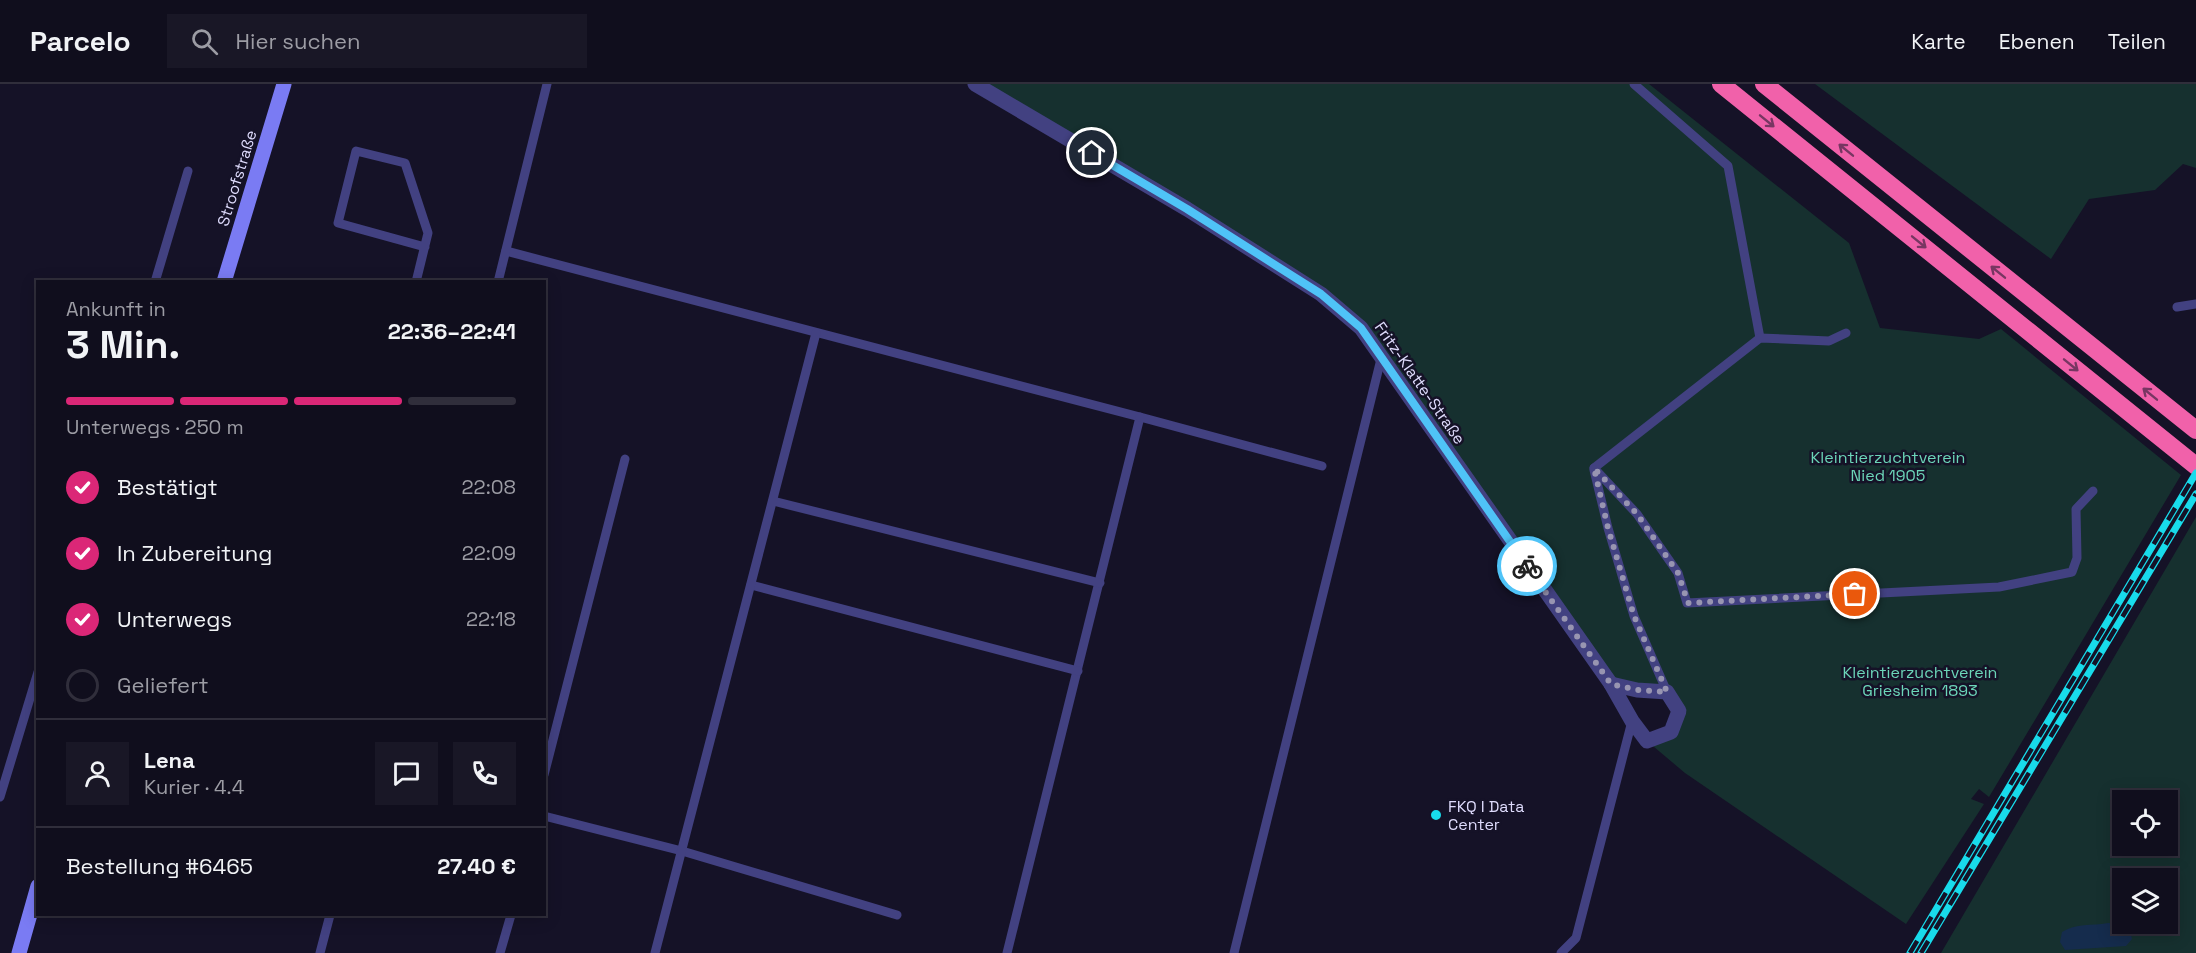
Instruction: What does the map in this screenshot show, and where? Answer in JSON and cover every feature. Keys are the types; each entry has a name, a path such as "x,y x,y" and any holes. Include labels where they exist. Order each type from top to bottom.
{"highway":[{"path":"1721,84 2196,466"},
{"path":"1764,84 2196,430"}],"street":[{"name":"Stroofstraße","path":"225,280 284,84"},
{"name":"Fritz-Klatte-Straße","path":"975,84 1187,209 1321,294 1361,328 1611,684 1632,721 1647,741 1671,732 1679,711 1667,692"},
{"path":"1611,684 1637,690 1667,692"},
{"path":"20,953 36,893"}],"lane":[{"path":"499,280 546,84"},
{"path":"1634,84 1728,166 1760,338"},
{"path":"417,280 425,248 428,233 405,163 356,151 338,223 425,248"},
{"path":"156,280 188,171"},
{"path":"506,251 1322,466"},
{"path":"2176,307 2196,304"},
{"path":"655,953 816,333"},
{"path":"1846,333 1829,341 1760,338 1594,468 1644,524 1678,573 1688,603 1999,587 2072,572 2077,558 2076,509 2093,490"},
{"path":"1234,953 1381,359"},
{"path":"1007,953 1140,417"},
{"path":"546,767 626,459"},
{"name":"Fritz-Klatte-Straße","path":"1594,468 1608,528 1634,616 1667,692"},
{"path":"773,501 1100,583"},
{"path":"751,585 1078,671"},
{"path":"0,797 36,679"},
{"path":"1560,953 1576,938 1632,721"},
{"path":"546,816 682,850 897,915"},
{"path":"320,953 330,916"},
{"path":"500,953 511,916"}],"green space":[{"path":"975,84 1649,84 1849,243 1880,328 1979,339 2001,329 2181,475 1989,797 1979,789 1971,799 1984,804 1906,924 1685,773 1647,741 1671,732 1679,711 1667,692 1611,684 1381,359 1321,294"},
{"path":"1815,84 2196,84 2196,168 2183,164 2155,190 2089,199 2051,259"},
{"path":"2196,517 2196,953 1941,953"}],"water":[{"path":"2112,923 2112,934 2131,934 2132,939 2126,946 2065,950 2060,942 2062,932 2078,926"}],"railway":[{"path":"1910,953 2196,473"},
{"path":"1921,953 2196,494"}],"way so far":[{"path":"1527,566 1611,684 1637,690 1667,692 1634,616 1608,528 1594,468 1637,514 1678,573 1688,603 1855,594"}],"place":[{"name":"FKQ I Data Center","path":"1436,815"}],"route":[{"path":"1092,153 1187,209 1321,294 1361,328 1527,566"}],"park label":[{"name":"Kleintierzuchtverein Nied 1905","path":"1888,466"},
{"name":"Kleintierzuchtverein Griesheim 1893","path":"1920,681"}]}
